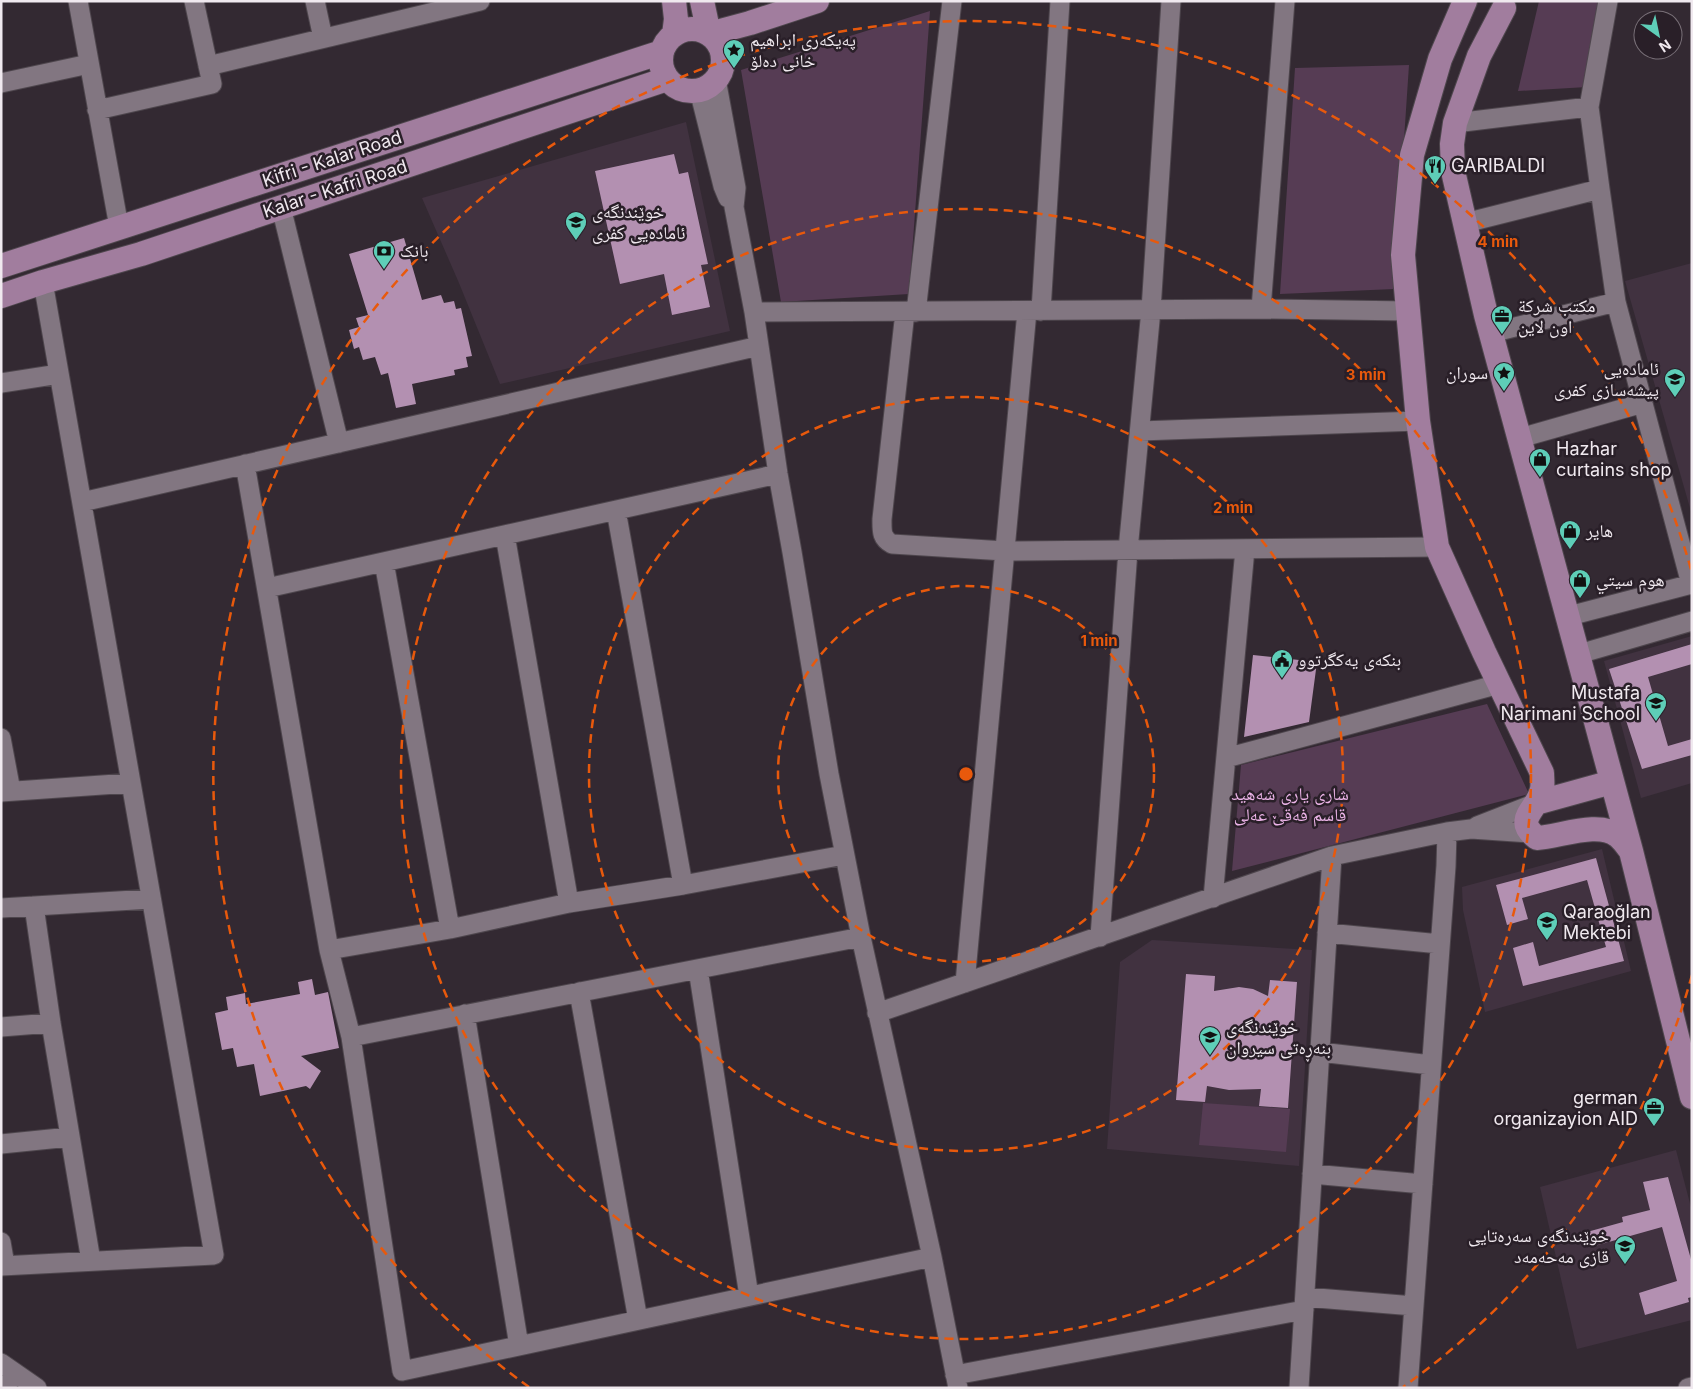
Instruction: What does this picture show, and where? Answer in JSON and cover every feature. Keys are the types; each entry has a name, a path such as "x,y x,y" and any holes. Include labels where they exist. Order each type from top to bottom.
{"main road":[{"path":"674,1 676,19 661,62 667,79 681,89 690,91 708,85 722,65 720,48 709,34 702,1"},
{"path":"668,44 691,29 709,34 817,1"},
{"path":"1465,1 1440,59 1412,155 1403,255 1418,421 1436,547 1542,773 1542,789 1536,803 1527,816 1526,825 1530,833 1537,838 1547,838 1586,830 1602,830 1617,834 1631,850"},
{"path":"1476,1 1487,8 1509,4"},
{"path":"1509,4 1479,56 1454,123 1452,144 1453,170 1491,332 1631,850 1692,1097"},
{"name":"Kifri - Kalar Road","path":"1,266 668,44"},
{"name":"Kalar - Kafri Road","path":"1,296 141,254 667,79"},
{"path":"1536,803 1614,790"},
{"path":"1586,830 1603,815 1614,790"}],"street":[{"path":"78,1 118,228"},
{"path":"97,110 212,84 194,1"},
{"path":"315,1 323,38"},
{"path":"208,66 323,38 434,6 480,1"},
{"path":"952,1 882,534 885,541 892,544 1005,551 1436,547"},
{"path":"964,983 1005,551 1034,311 1060,1"},
{"path":"1100,937 1128,550 1151,310 1171,1"},
{"path":"1262,309 1285,1"},
{"path":"1569,616 1692,584 1616,302 1589,107 1608,1"},
{"path":"1,83 89,64"},
{"path":"708,85 725,192 734,207 754,312 778,474 828,774 877,1013 932,1257 954,1384 1304,1304 1414,1306"},
{"path":"1454,123 1589,107"},
{"path":"1465,223 1600,189"},
{"path":"280,207 339,443"},
{"path":"1,1242 3,1265 214,1255 43,282"},
{"path":"1491,332 1616,302"},
{"path":"754,312 1262,309 1408,311"},
{"path":"82,502 759,346"},
{"path":"1,383 59,374"},
{"path":"1520,438 1643,403"},
{"path":"1140,431 1418,421"},
{"path":"245,464 329,950 350,1036 402,1371 932,1257"},
{"path":"267,588 778,474"},
{"path":"616,510 683,885"},
{"path":"505,535 569,903"},
{"path":"1212,898 1245,549"},
{"path":"384,562 450,929"},
{"path":"1579,654 1692,621"},
{"path":"1226,758 1499,684"},
{"path":"1,738 6,791 131,783"},
{"path":"1472,829 1536,803"},
{"path":"877,1013 1332,856 1447,832 1472,829 1530,833"},
{"path":"1408,1388 1447,832"},
{"path":"329,950 450,929 569,903 683,885 844,855"},
{"path":"1299,1388 1332,856"},
{"path":"1,908 151,899"},
{"path":"34,906 51,1023 91,1261"},
{"path":"1327,933 1440,944"},
{"path":"350,1036 861,937"},
{"path":"698,969 749,1296"},
{"path":"579,992 638,1320"},
{"path":"465,1014 519,1346"},
{"path":"1,1027 51,1023"},
{"path":"1320,1052 1431,1065"},
{"path":"1,1144 70,1137"},
{"path":"1312,1174 1423,1184"},
{"path":"7,1375 37,1388"},
{"path":"1688,1388 1692,1387"}],"shaded area":[{"name":"خوێندنگەی ئامادەیی کفری","path":"686,122 730,331 500,384 422,198"},
{"name":"ئامادەیی پیشەسازی کفری","path":"1692,263 1692,515 1625,281"},
{"name":"Mustafa Narimani School","path":"1692,636 1692,783 1641,798 1604,661"},
{"name":"Qaraoğlan Mektebi","path":"1602,849 1631,971 1485,1012 1463,910 1462,887"},
{"name":"خوێندنگەی بنەڕەتی سیروان","path":"1152,940 1312,950 1299,1166 1107,1149 1120,962"},
{"name":"خوێندنگەی سەرەتایی قازی مەحەمەد","path":"1676,1150 1692,1211 1692,1320 1577,1349 1540,1187"}],"green space":[{"path":"1539,1 1598,1 1587,87 1518,91"},
{"path":"930,11 909,294 781,302 741,70"},
{"path":"1409,65 1394,289 1280,294 1295,68"},
{"name":"شاری یاری شەهید قاسم فەقێ عەلی","path":"1487,704 1529,794 1232,871 1241,765"},
{"path":"1203,1103 1290,1109 1286,1152 1199,1145"}],"building":[{"path":"674,154 679,174 688,172 708,264 701,265 710,307 672,315 664,274 620,284 595,171"},
{"path":"404,238 422,300 441,295 444,303 454,301 456,309 461,308 472,356 466,357 468,367 454,370 455,375 412,384 416,404 396,408 388,373 381,375 375,357 363,360 359,347 354,349 349,330 359,327 356,318 368,315 349,254"},
{"path":"1692,644 1692,664 1648,677 1668,746 1692,739 1692,755 1642,769 1609,669"},
{"name":"بنکەی یەکگرتوو","path":"1253,655 1317,662 1309,722 1244,737"},
{"path":"1596,858 1624,961 1523,986 1513,948 1533,942 1539,966 1606,947 1587,880 1522,898 1528,919 1507,925 1496,885"},
{"path":"1186,974 1215,976 1214,991 1239,987 1253,989 1268,996 1270,980 1297,982 1288,1108 1259,1106 1261,1089 1229,1090 1207,1086 1205,1102 1176,1100"},
{"path":"312,979 315,995 328,992 339,1048 301,1056 321,1071 310,1089 306,1086 260,1096 254,1064 237,1067 233,1048 222,1050 215,1013 228,1010 226,997 245,993 246,1004 300,994 298,982"},
{"path":"1668,1177 1692,1263 1692,1297 1688,1298 1689,1302 1645,1315 1639,1293 1677,1281 1662,1227 1591,1247 1587,1232 1623,1222 1622,1217 1650,1210 1643,1182"}],"place":[{"name":"پەیکەری ابراهیم خانی دەلۆ","path":"734,69"},
{"name":"GARIBALDI","path":"1435,185"},
{"name":"خوێندنگەی ئامادەیی کفری","path":"576,241"},
{"name":"بانک","path":"384,270"},
{"name":"مكتب شركة اون لاين","path":"1502,335"},
{"name":"سوران","path":"1504,392"},
{"name":"ئامادەیی پیشەسازی کفری","path":"1675,398"},
{"name":"Hazhar curtains shop","path":"1540,478"},
{"name":"هاير","path":"1570,550"},
{"name":"هوم سيتي","path":"1580,599"},
{"name":"بنکەی یەکگرتوو","path":"1282,679"},
{"name":"Mustafa Narimani School","path":"1656,722"},
{"name":"Qaraoğlan Mektebi","path":"1547,941"},
{"name":"خوێندنگەی بنەڕەتی سیروان","path":"1210,1056"},
{"name":"german organizayion AID","path":"1654,1127"},
{"name":"خوێندنگەی سەرەتایی قازی مەحەمەد","path":"1625,1265"}]}
